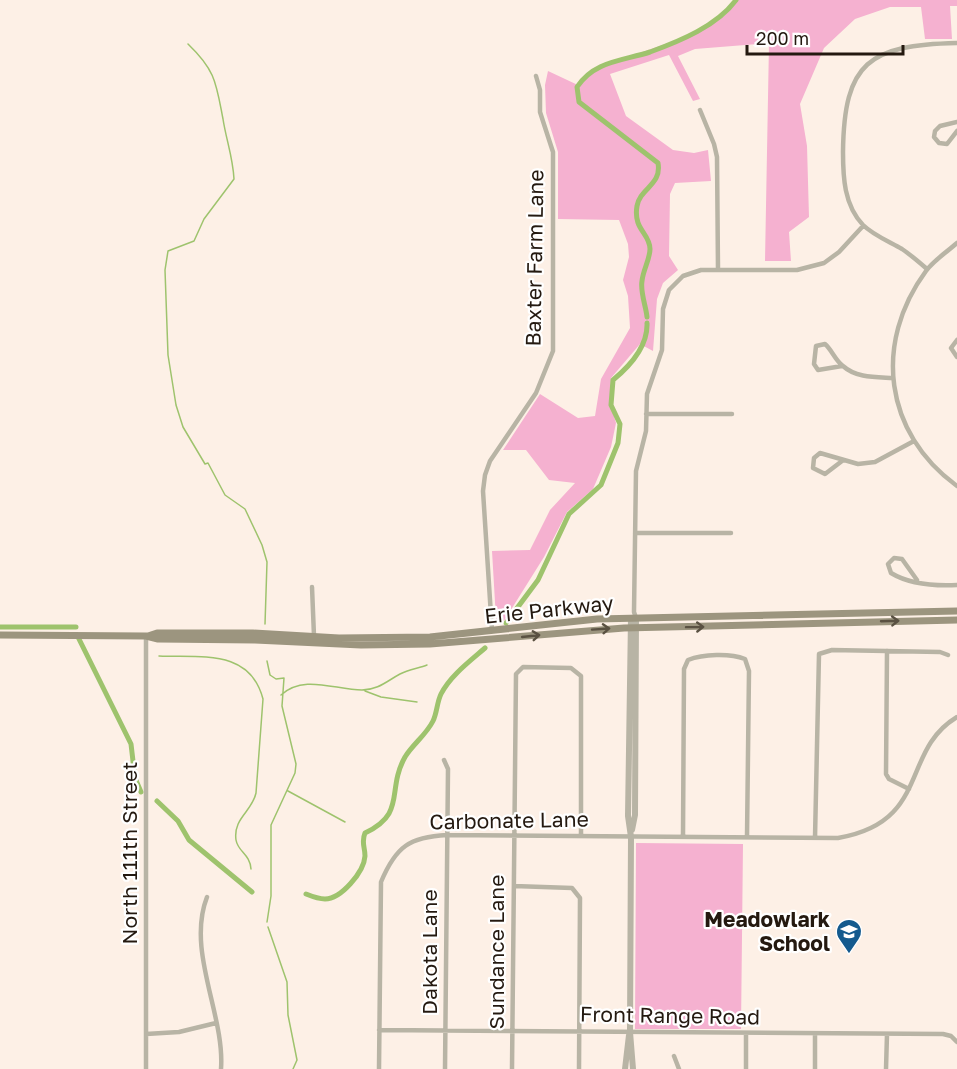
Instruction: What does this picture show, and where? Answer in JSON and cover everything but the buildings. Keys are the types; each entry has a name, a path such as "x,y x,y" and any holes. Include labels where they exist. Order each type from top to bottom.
{"main road":[{"name":"Erie Parkway","path":"146,636 157,633 218,633 420,637 492,632 634,616 957,611"},
{"name":"Erie Parkway","path":"0,635 146,636 158,639 255,640 361,645 492,640 633,628 957,620"}],"street":[{"path":"927,269 905,251 863,226 850,205 843,171 844,115 851,86 876,58 892,49 911,44 957,43"},
{"name":"Baxter Farm Lane","path":"492,640 483,491 485,475 490,461 536,393 553,351 553,152 540,112 540,90 536,76"},
{"path":"700,110 717,157 718,269"},
{"path":"957,122 940,126 935,131 934,137 939,143 947,144 957,131"},
{"path":"633,1069 630,1032 631,837 635,816 633,628 636,478 646,431 647,394 662,350 663,309 669,290 675,282 692,271 811,267 824,263 839,252 863,226"},
{"path":"957,243 927,269 912,294 897,329 893,378 902,417 914,441 929,463 957,486"},
{"path":"957,340 951,348 957,357"},
{"path":"842,366 818,370 814,364 816,346 825,344 842,366 869,377 893,378"},
{"path":"646,414 732,414"},
{"path":"842,461 825,474 813,468 814,458 820,453 828,453 842,461 858,464 875,462 914,441"},
{"path":"635,533 731,533"},
{"path":"917,580 902,559 894,558 888,564 889,571 893,575 928,584 957,585"},
{"path":"312,587 314,636"},
{"name":"North 111th Street","path":"146,636 146,1069"},
{"path":"815,838 819,654 832,650 940,652 948,655"},
{"path":"887,651 886,774 889,779 909,789"},
{"path":"683,837 684,669 688,660 697,656 746,659 749,671 747,837"},
{"name":"Sundance Lane","path":"512,1069 516,675 523,667 572,668 581,676 581,836"},
{"name":"Carbonate Lane","path":"379,1069 381,882 387,868 409,842 423,837 447,835 838,838 873,828 890,816 909,789 930,745 939,732 957,717"},
{"name":"Dakota Lane","path":"444,760 448,769 446,1069"},
{"path":"514,886 572,888 580,898 579,1069"},
{"path":"207,897 203,906 202,950 216,1023 221,1069"},
{"path":"146,1034 179,1032 216,1023"},
{"name":"Front Range Road","path":"379,1030 943,1034 951,1036 957,1042"},
{"path":"625,1069 626,1045 630,1032"},
{"path":"746,1033 746,1069"},
{"path":"815,1034 815,1069"},
{"path":"886,1069 887,1034"},
{"path":"674,1056 679,1069"}],"shaded area":[{"path":"738,0 957,0 957,6 950,6 952,39 925,39 921,7 890,7 855,19 824,48 800,104 807,146 809,217 789,232 791,261 765,261 769,43 695,49 678,56 700,99 693,101 669,55 610,74 626,116 673,150 694,153 708,150 711,181 675,183 670,194 669,256 678,270 663,283 657,299 653,351 640,344 611,378 610,403 616,423 611,447 593,489 567,512 544,557 504,621 496,619 492,551 530,550 550,510 575,483 549,480 526,450 503,450 540,394 578,418 595,416 601,379 630,328 628,296 623,280 629,257 628,244 619,220 558,219 558,152 546,113 545,85 548,71 580,86 594,69 691,35 724,16"},
{"path":"636,843 743,844 741,1029 635,1029"}],"waterway":[{"path":"647,317 642,285 650,249 636,214 639,200 657,176 658,163 579,102 577,87 584,78 600,67 650,52 697,32 719,18 736,0"},
{"path":"188,44 210,70 213,78 219,96 234,179 204,219 194,241 168,251 165,270 168,355 176,405 183,427 205,464 208,463 225,495 245,509 262,545 267,562 265,624"},
{"path":"506,623 538,580 569,514 601,485 618,443 620,424 611,405 613,380 637,355 647,331 647,323"},
{"path":"0,627 76,627"},
{"path":"79,639 131,744 135,778 141,792"},
{"path":"306,894 325,899 331,898 351,884 364,862 365,833 378,825 391,809 405,757 433,721 445,687 485,648"},
{"path":"159,656 206,657 222,659 235,664 247,671 256,683 263,699 256,793 254,800 240,820 236,832 237,844 249,860 251,869"},
{"path":"267,661 270,675 276,679 284,678 282,706 296,764 295,773 271,825 271,896 267,922"},
{"path":"281,695 300,685 310,684 368,690 403,673 427,665"},
{"path":"365,691 381,697 417,702"},
{"path":"288,791 345,822"},
{"path":"157,801 178,821 189,840 252,892"},
{"path":"268,927 287,982 288,1015 297,1060 293,1069"}],"place":[{"name":"Meadowlark School","path":"849,955"}]}
